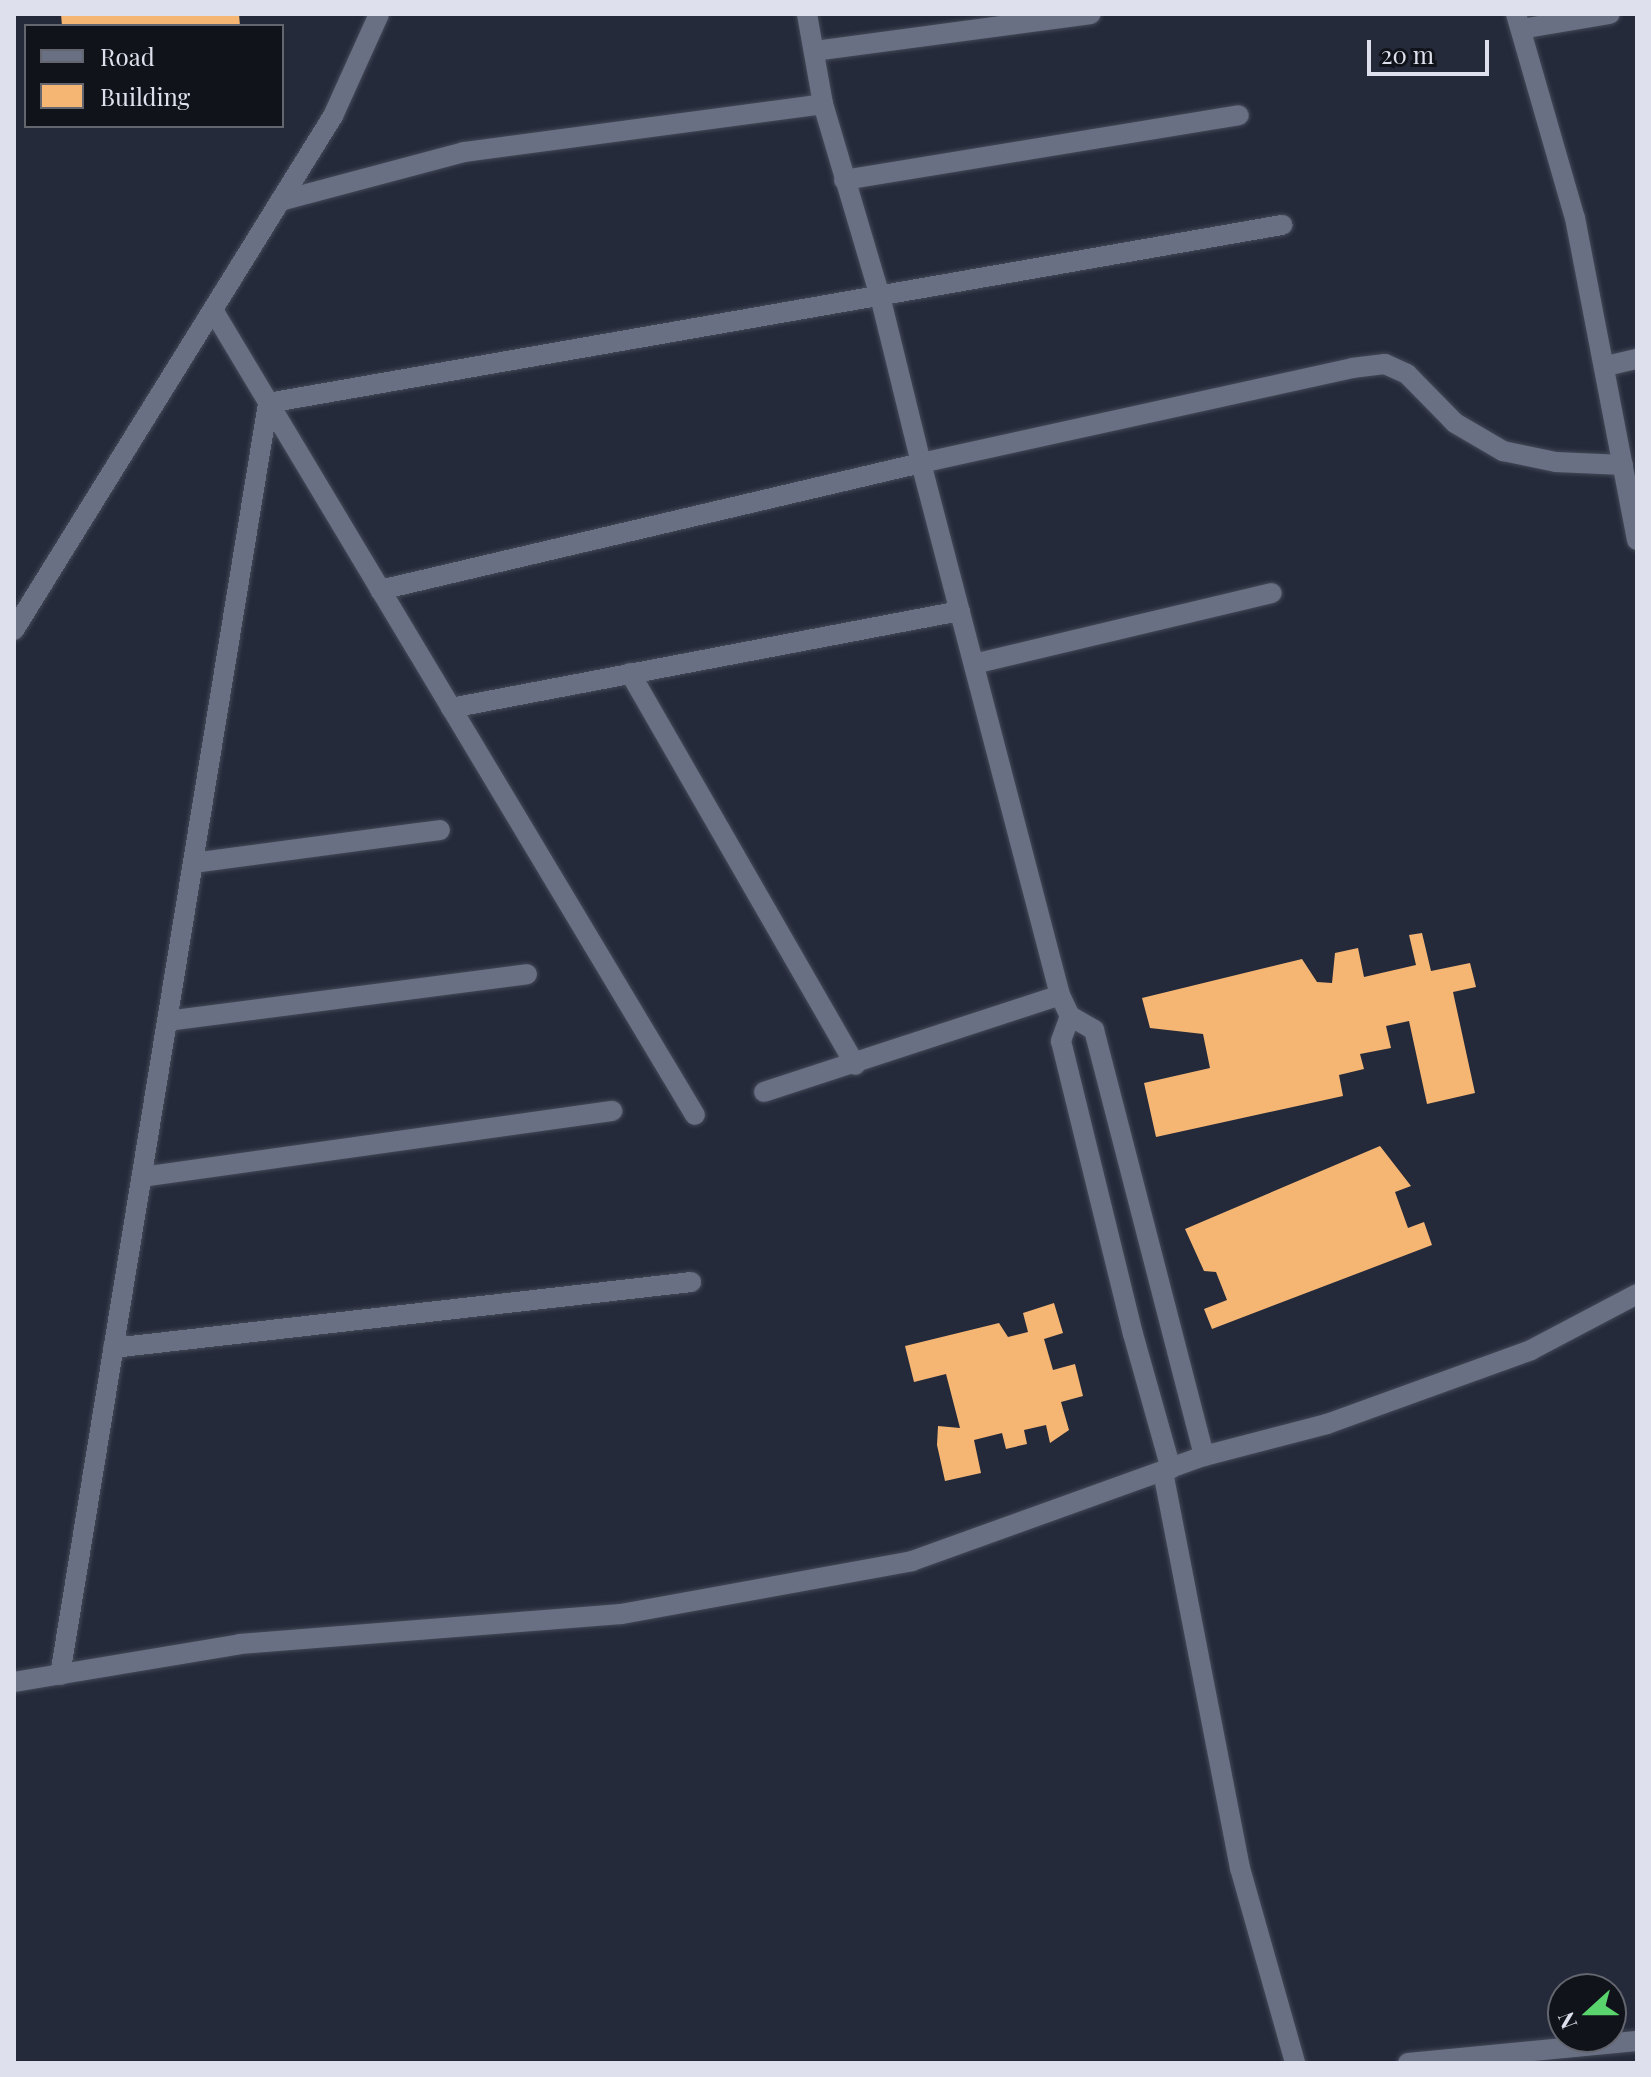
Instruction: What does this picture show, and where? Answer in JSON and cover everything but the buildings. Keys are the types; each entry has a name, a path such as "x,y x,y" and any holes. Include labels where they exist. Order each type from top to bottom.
{"street":[{"path":"14,630 20,610 213,310 333,116 379,14"},
{"path":"807,14 823,104 880,296 1060,995 1070,1016 1094,1030 1204,1456"},
{"path":"814,51 1091,14"},
{"path":"1610,14 1518,22 1575,218 1606,366 1637,540"},
{"path":"280,201 464,152 823,104"},
{"path":"844,180 1239,115"},
{"path":"268,403 1282,225"},
{"path":"213,310 695,1115"},
{"path":"1606,366 1637,359"},
{"path":"380,590 921,463 1352,368 1385,364 1407,374 1455,423 1503,451 1556,462 1623,465"},
{"path":"60,1675 268,403"},
{"path":"974,664 1272,593"},
{"path":"451,708 960,611"},
{"path":"630,673 855,1065"},
{"path":"193,863 440,830"},
{"path":"167,1021 527,974"},
{"path":"764,1092 855,1065 1060,995"},
{"path":"1070,1016 1061,1041 1167,1471 1240,1868 1295,2063"},
{"path":"142,1177 612,1111"},
{"path":"113,1348 691,1282"},
{"path":"14,1682 240,1644 621,1614 912,1561 1204,1456 1327,1424 1531,1350 1637,1294"},
{"path":"1408,2063 1637,2041"}]}
